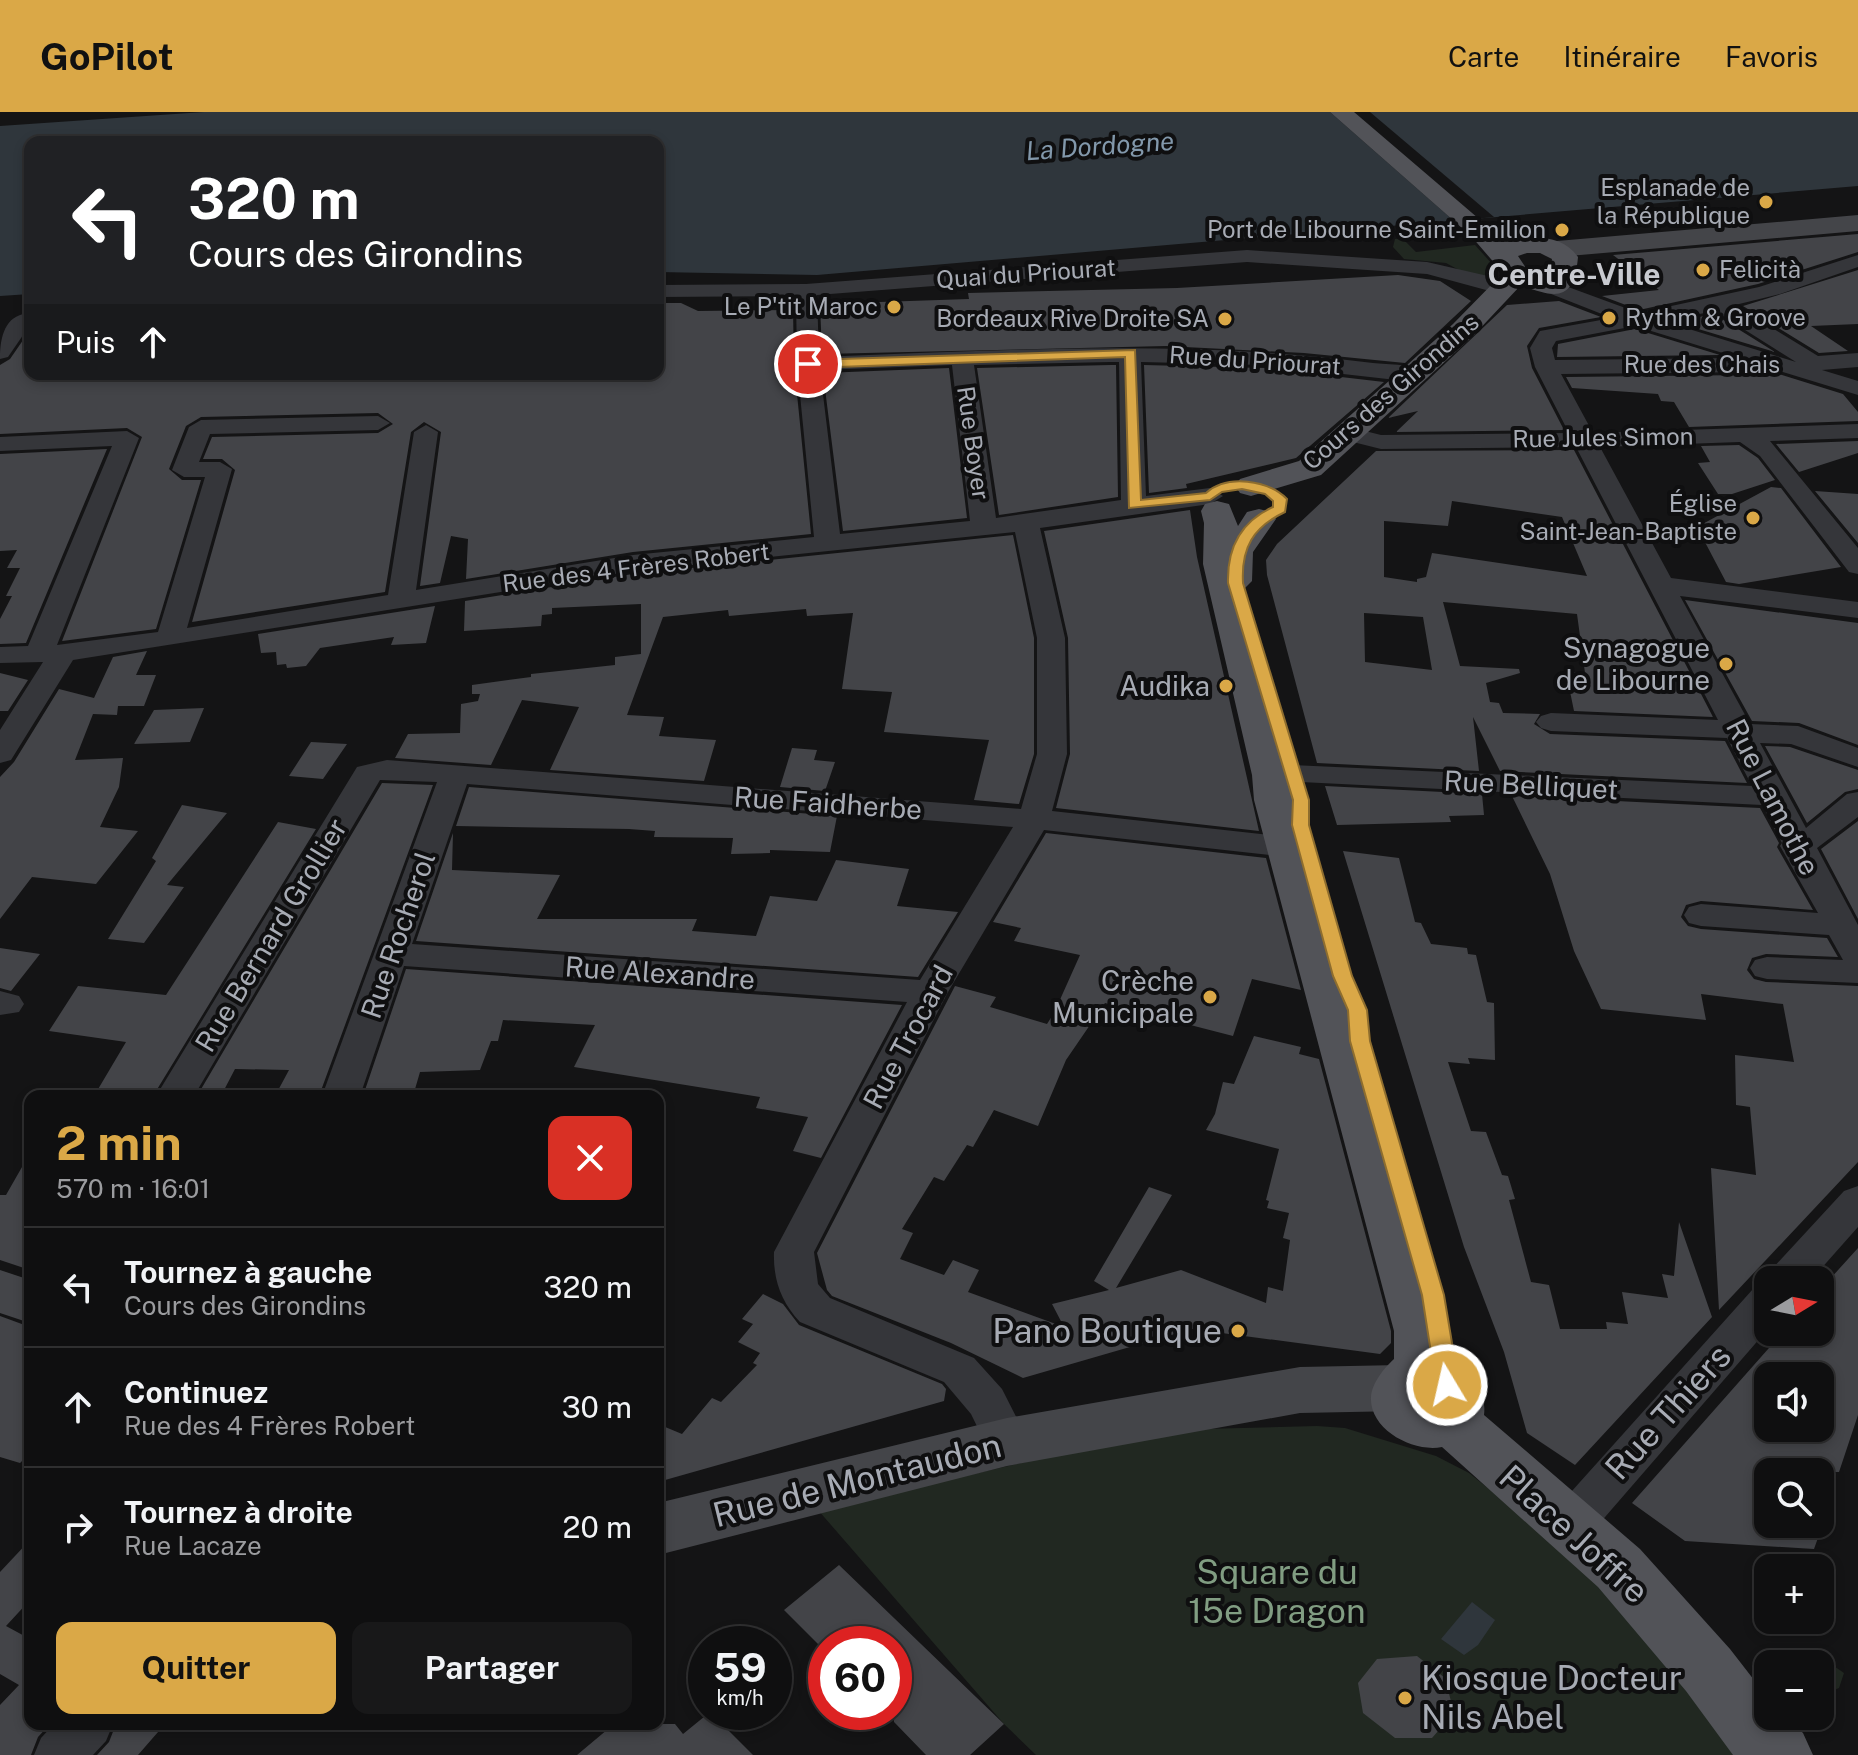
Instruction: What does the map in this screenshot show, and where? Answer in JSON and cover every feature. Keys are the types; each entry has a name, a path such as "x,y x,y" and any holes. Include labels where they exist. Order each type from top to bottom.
{"main road":[{"path":"1341,112 1512,266 1563,278 1565,257 1557,249"},
{"path":"1357,112 1512,266"},
{"path":"1512,266 1557,249 1858,223"},
{"name":"Cours des Girondins","path":"1423,1397 1433,1295 1360,1041 1357,1010 1342,976 1301,825 1301,800 1234,571 1243,539 1243,502 1306,484 1414,375 1512,266"},
{"name":"Cours des Girondins","path":"1354,436 1493,313 1512,266"},
{"path":"1032,1438 1176,1411 1423,1397 1421,1331 1330,1010 1327,981 1288,847 1220,564 1221,523 1243,502"},
{"path":"0,1291 24,1300"},
{"name":"Place Joffre","path":"1423,1397 1619,1568 1645,1596 1764,1746"},
{"name":"Rue de Montaudon","path":"664,1528 1032,1438"}],"street":[{"name":"Quai du Priourat","path":"664,291 806,290 1247,256 1448,271 1512,266"},
{"path":"1546,367 1541,348 1548,336 1641,321 1779,288 1816,272 1858,261"},
{"path":"1512,266 1641,321 1858,388"},
{"path":"806,290 808,364 828,545"},
{"path":"1717,303 1813,362"},
{"path":"0,322 24,320"},
{"path":"0,352 24,324"},
{"path":"1130,353 1134,505"},
{"name":"Rue du Priourat","path":"808,364 1130,353 1368,368 1414,375"},
{"name":"Rue Boyer","path":"962,359 984,528"},
{"name":"Rue des Chais","path":"1546,367 1784,365 1858,360"},
{"name":"Rue Lamothe","path":"1546,367 1740,731 1796,846 1858,957"},
{"path":"170,639 220,469 184,470 201,427 378,423"},
{"name":"Rue Jules Simon","path":"1354,436 1381,442 1858,431"},
{"path":"401,601 426,432"},
{"path":"1745,435 1769,451 1858,566"},
{"path":"0,444 127,438 51,654 0,754"},
{"name":"Rue des 4 Frères Robert","path":"0,655 51,654 170,639 633,563 984,528 1134,505 1243,502"},
{"name":"Rue Trocard","path":"1026,523 1051,638 1052,754 1034,819 930,992 794,1252 793,1272 803,1299 815,1310 959,1370 987,1402 1032,1438"},
{"path":"1660,585 1858,610"},
{"path":"1551,722 1798,735 1813,744 1858,758"},
{"name":"Rue Faidherbe","path":"368,774 387,769 1034,819 1288,847"},
{"name":"Rue Bernard Grollier","path":"179,1090 368,774"},
{"name":"Rue Rocherol","path":"343,1090 455,774"},
{"name":"Rue Belliquet","path":"1292,774 1770,796"},
{"path":"1796,846 1815,837 1858,801"},
{"path":"1701,915 1839,925"},
{"name":"Rue Alexandre","path":"391,954 930,992"},
{"path":"1767,968 1858,972"},
{"path":"1800,1266 1858,1201"},
{"name":"Rue Thiers","path":"1570,1525 1754,1317"},
{"path":"59,1755 82,1730"}],"green space":[{"path":"1402,238 1416,252 1475,245 1493,265 1494,278 1472,277 1446,263 1404,259 1393,247 1395,239"},
{"name":"Square du 15e Dragon","path":"1345,1428 1436,1456 1469,1473 1553,1540 1624,1606 1736,1755 1036,1755 1004,1724 818,1510 1056,1455 1203,1429"},
{"path":"1834,1666 1844,1673 1839,1688 1834,1690"}],"water":[{"name":"La Dordogne","path":"204,112 1858,112 1858,186 817,275 664,272 664,136 24,136 24,294 0,296 0,126"},
{"path":"1472,1602 1495,1620 1478,1645 1464,1655 1441,1639"}],"pier":[{"path":"1330,112 1370,112 1494,217 1454,221"}],"building":[{"path":"1858,234 1858,252 1758,284 1639,310 1602,296 1659,290 1613,255"},
{"path":"1858,270 1858,324 1811,326 1848,351 1819,353 1743,306"},
{"path":"1398,275 1440,281 1471,301 1405,363 1304,353 1166,346 822,354 820,304 969,299 968,293 1177,288"},
{"path":"1559,301 1601,317 1539,328 1527,346 1532,368 1564,430 1396,432 1418,411 1388,418 1507,305"},
{"path":"664,303 681,303 698,311 793,310 794,364 811,534 633,552 466,579 468,539 451,536 440,583 420,586 441,432 424,422 411,432 385,592 192,622 235,470 222,459 203,459 212,437 378,433 393,424 378,413 201,417 186,426 169,469 182,480 201,480 156,629 62,641 142,437 127,428 0,434 0,365 10,359 24,339 24,380 664,380"},
{"path":"1714,314 1775,352 1675,322"},
{"path":"1635,329 1720,355 1557,357 1558,344"},
{"path":"1116,365 1118,497 999,515 977,368"},
{"path":"1144,365 1263,368 1384,382 1296,458 1186,484 1187,488 1149,493"},
{"path":"949,368 967,518 843,531 823,373"},
{"path":"1760,368 1843,394 1858,412 1858,421 1689,427 1674,402 1661,401 1658,394 1572,388 1566,377 1749,375"},
{"path":"1858,441 1858,453 1799,472 1776,444"},
{"path":"1739,445 1758,458 1775,480 1732,494 1718,494 1698,463 1710,462 1701,446"},
{"path":"107,449 26,643 0,644 0,619 12,596 6,596 20,568 7,568 17,550 0,551 0,454"},
{"path":"1574,450 1713,717 1574,711 1566,672 1585,673 1577,614 1443,602 1460,666 1519,669 1520,673 1486,683 1490,702 1499,703 1503,713 1540,714 1534,724 1550,734 1725,741 1747,783 1500,771 1473,717 1479,771 1317,763 1267,575 1266,560 1277,544 1376,451","holes":["1452,501 1562,517 1587,576 1432,553 1426,577 1417,579 1417,582 1384,577 1384,521 1448,526","1364,613 1423,617 1432,670 1365,662"]},
{"name":"Église Saint-Jean-Baptiste","path":"1771,487 1781,488 1841,567 1739,584 1726,582 1697,527"},
{"path":"1815,491 1858,494 1858,543"},
{"path":"1190,510 1197,557 1259,831 1056,808 1070,754 1068,638 1044,531"},
{"path":"1013,535 1034,638 1034,754 1019,804 974,800 989,740 884,732 892,692 842,689 853,613 807,616 806,609 729,616 728,610 663,617 627,715 664,717 659,736 716,740 704,781 550,770 579,707 522,700 491,765 395,758 408,734 460,733 461,704 478,701 480,694 472,694 472,685 531,677 531,674 615,665 615,657 641,654 641,604 552,608 552,614 542,615 541,626 464,631 465,601 633,574"},
{"path":"1685,600 1858,623 1858,745 1799,723 1752,721"},
{"path":"435,606 426,643 391,645 394,637 320,648 306,666 287,668 286,664 277,665 276,652 261,653 258,634"},
{"path":"147,651 136,675 156,675 144,706 118,706 117,715 93,714 75,760 123,758 119,787 100,827 138,831 96,884 32,877 0,919 0,777 14,762 59,689 94,698 113,657"},
{"path":"0,673 28,680 8,711 0,711"},
{"path":"204,708 190,742 134,744 154,710"},
{"path":"311,742 347,744 323,779 289,776"},
{"path":"1765,746 1790,747 1858,770 1858,789 1845,792 1807,823"},
{"path":"792,748 817,750 814,760 835,762 825,791 780,787"},
{"path":"382,783 433,785 321,1090 278,1090 289,1070 235,1069 224,1090 201,1090"},
{"path":"1325,786 1482,794 1484,815 1449,816 1451,822 1337,825"},
{"path":"469,787 837,816 830,852 770,850 770,853 731,854 733,838 654,837 655,831 629,829 456,826"},
{"path":"1512,796 1760,808 1779,843 1777,847 1813,910 1701,901 1686,905 1681,917 1688,926 1701,929 1827,938 1838,957 1766,954 1752,958 1747,970 1754,979 1766,982 1858,986 1858,1162 1760,1266 1754,1266 1754,1273 1719,1310 1711,1168 1756,1175 1750,1107 1736,1105 1735,1055 1794,1062 1783,1004 1701,994 1706,1020 1601,1009 1574,951 1550,874"},
{"path":"182,805 227,813 167,885 184,887 144,943 108,939 156,861 152,858"},
{"path":"1858,821 1858,919 1821,849"},
{"path":"278,822 316,829 157,1090 98,1090 126,1042 49,1031 78,986 166,995"},
{"path":"453,833 452,870 560,875 537,919 697,919 692,931 756,936 770,896 817,901 836,860 909,869 897,906 958,912 918,977 416,941"},
{"path":"1046,833 1266,858 1301,990 1252,979 1233,1036 1105,1003 1066,1060 1038,1126 994,1110 973,1147 967,1145 944,1181 934,1177 902,1229 913,1233 900,1259 944,1275 953,1260 979,1270 968,1292 1064,1327 1052,1304 1109,1290 1094,1281 1149,1187 1172,1195 1116,1288 1181,1270 1266,1303 1268,1287 1283,1291 1290,1240 1283,1238 1289,1213 1267,1208 1269,1201 1266,1200 1279,1149 1206,1130 1215,1114 1223,1082 1234,1084 1254,1036 1301,1047 1299,1054 1319,1059 1391,1331 1391,1343 1380,1354 1192,1329 1023,1378 951,1343 832,1296 827,1290 817,1253 955,986 996,997 990,1007 1047,1024 1054,1013 1080,955 1014,941 1021,928 993,922"},
{"path":"1343,851 1399,858 1415,922 1421,923 1431,944 1467,948 1468,954 1476,955 1487,1002 1494,1003 1495,1060 1468,1058 1470,1064 1448,1062 1471,1131 1486,1132 1502,1175 1508,1176 1515,1199 1509,1200 1531,1282 1549,1285 1560,1329 1607,1329 1606,1322 1628,1324 1622,1292 1668,1298 1662,1274 1674,1276 1679,1222 1712,1317 1575,1465 1527,1433 1504,1352 1464,1247"},
{"path":"0,948 40,954 11,991 0,988"},
{"path":"406,969 902,1005 821,1158 793,1151 808,1117 756,1108 760,1097 574,1067 595,1025 503,1020 498,1041 491,1041 480,1070 420,1072 415,1090 365,1090"},
{"path":"24,1164 24,1268 0,1260 0,1195 6,1195"},
{"path":"1858,1248 1858,1415 1839,1472 1834,1472 1834,1458 1754,1458 1754,1538 1818,1538 1814,1549 1685,1541 1632,1503 1754,1365 1754,1442 1834,1442 1834,1362 1757,1362 1771,1346 1834,1346 1834,1275"},
{"path":"763,1294 783,1304 799,1325 942,1384 946,1389 944,1401 664,1480 664,1426 682,1434 712,1398 721,1402 757,1365 753,1363 760,1353 738,1342 753,1324 742,1319"},
{"path":"0,1316 24,1325 24,1459 20,1463 0,1457"},
{"path":"24,1546 24,1606 6,1626 24,1636 24,1730 44,1730 31,1755 0,1755 0,1705 19,1685 0,1674 0,1572"},
{"path":"839,1565 902,1626 808,1626 808,1634 784,1610"},
{"path":"912,1635 1004,1724 970,1755 926,1755 902,1730 912,1730"},
{"name":"Kiosque Docteur Nils Abel","path":"1417,1656 1445,1678 1454,1713 1432,1738 1395,1738 1363,1713 1358,1683 1377,1659"},
{"path":"664,1724 675,1724 683,1734 688,1730 728,1730 753,1755 577,1755 607,1730 664,1730"},
{"path":"114,1730 160,1730 138,1755 97,1755 109,1742"}],"place":[{"name":"Esplanade de la République","path":"1766,202"},
{"name":"Port de Libourne Saint-Emilion","path":"1562,230"},
{"name":"Felicità","path":"1703,270"},
{"name":"Le P'tit Maroc","path":"894,307"},
{"name":"Rythm & Groove","path":"1609,318"},
{"name":"Bordeaux Rive Droite SA","path":"1225,319"},
{"name":"Église Saint-Jean-Baptiste","path":"1753,518"},
{"name":"Synagogue de Libourne","path":"1726,664"},
{"name":"Audika","path":"1226,686"},
{"name":"Crèche Municipale","path":"1210,997"},
{"name":"Pano Boutique","path":"1238,1331"},
{"name":"Kiosque Docteur Nils Abel","path":"1405,1698"}],"district":[{"name":"Centre-Ville","path":"1574,275"}],"route":[{"path":"808,364 1130,353 1134,505 1210,496 1218,489 1233,485 1260,488 1280,499 1280,509 1259,519 1236,552 1235,583 1301,800 1301,825 1342,976 1357,1010 1360,1041 1433,1295 1447,1385"}]}
